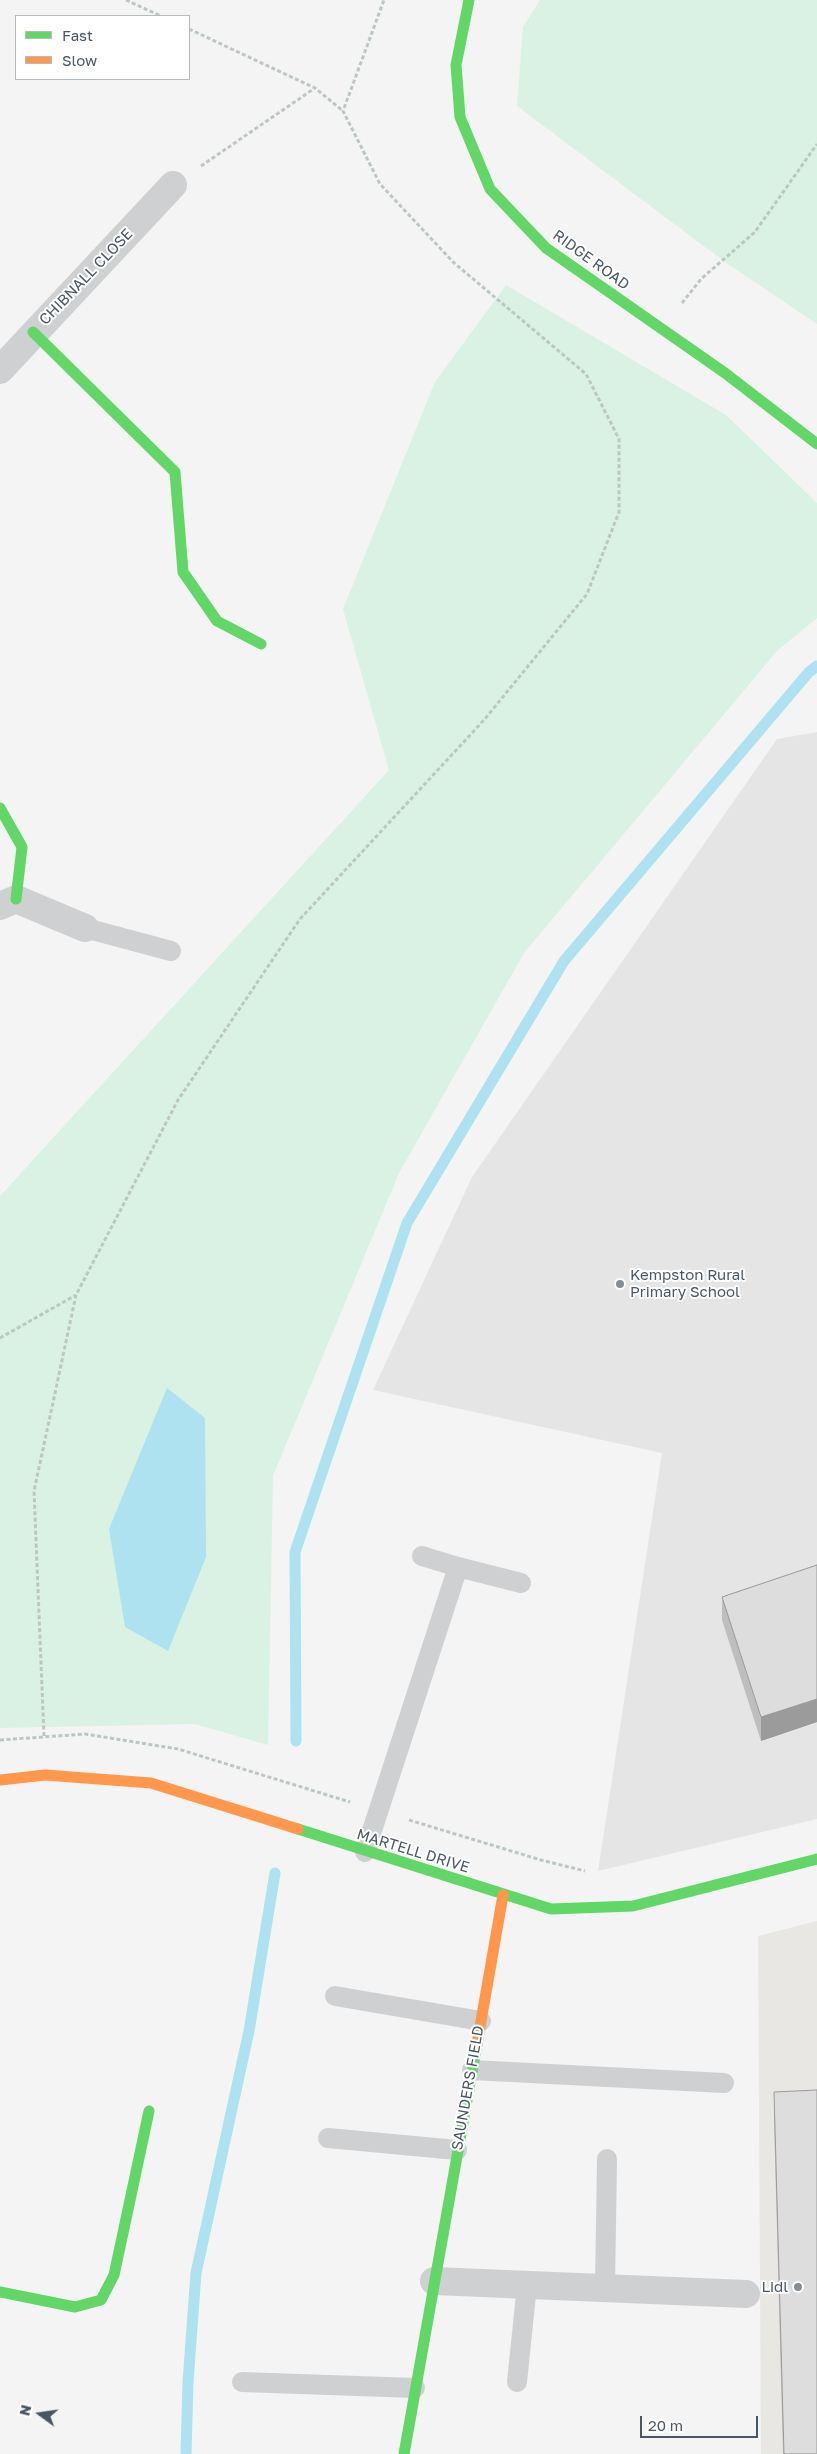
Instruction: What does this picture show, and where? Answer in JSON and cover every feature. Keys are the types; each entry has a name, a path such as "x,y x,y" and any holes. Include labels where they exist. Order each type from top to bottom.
{"street":[{"name":"RIDGE ROAD","path":"469,0 456,65 460,117 490,189 546,248 725,373 817,444"},
{"name":"CHIBNALL CLOSE","path":"0,370 33,332 174,185"},
{"path":"33,332 175,472 183,572 217,621 260,644"},
{"path":"0,808 22,847 8,903 85,928"},
{"name":"MARTELL DRIVE","path":"0,1780 45,1775 151,1783 365,1852 551,1909 633,1906 817,1858"},
{"name":"SAUNDERS FIELD","path":"404,2454 503,1895"},
{"path":"0,2292 75,2307 101,2300 114,2275 149,2111"},
{"path":"434,2281 746,2294"}],"lane":[{"path":"85,928 171,951"},
{"path":"422,1556 521,1583"},
{"path":"365,1852 458,1567"},
{"path":"335,1996 480,2021"},
{"path":"472,2070 724,2083"},
{"path":"328,2138 457,2150"},
{"path":"604,2288 607,2159"},
{"path":"517,2382 527,2285"},
{"path":"242,2382 415,2388"}],"path":[{"path":"126,0 159,15"},
{"path":"343,111 384,0"},
{"path":"0,1740 44,1736 34,1492 76,1295 178,1100 300,919 484,720 587,594 620,512 619,439 586,374 453,262 380,184 343,111 315,88 190,29"},
{"path":"174,185 315,88"},
{"path":"701,279 755,232 817,144"},
{"path":"0,1338 76,1295"},
{"path":"401,1818 541,1860 590,1871"}],"shaded area":[{"name":"Kempston Rural Primary School","path":"817,732 817,1819 598,1871 662,1453 373,1390 472,1177 777,739"},
{"path":"817,1921 817,2454 761,2454 758,1936"}],"green space":[{"path":"540,0 817,0 817,324 725,262 517,106 523,27"},
{"path":"506,285 726,415 817,503 817,618 777,651 524,953 399,1173 273,1476 268,1745 195,1724 0,1728 0,1196 389,770 343,609 435,382"}],"water":[{"path":"167,1388 205,1418 206,1557 168,1651 125,1627 109,1529"}],"building":[{"path":"817,1565 817,1699 761,1717 722,1597"},
{"name":"Lidl","path":"817,2090 817,2454 784,2454 774,2092"}],"waterway":[{"path":"296,1741 295,1552 407,1223 564,961 809,672 817,666"},
{"path":"186,2454 188,2382 196,2273 249,2031 275,1873"}],"traffic: fast":[{"path":"469,0 456,65 460,117 490,189 546,248 725,373 817,444"},
{"path":"33,332 175,472 183,572 217,621 261,644"},
{"path":"0,808 22,847 16,899"},
{"path":"298,1829 551,1909 633,1906 817,1859"},
{"path":"404,2454 477,2044"},
{"path":"0,2292 75,2307 101,2300 114,2275 149,2111"}],"traffic: slow":[{"path":"0,1780 45,1775 151,1783 298,1829"},
{"path":"477,2044 503,1895"}],"place":[{"name":"Kempston Rural Primary School","path":"620,1284"},
{"name":"Lidl","path":"798,2287"}]}
